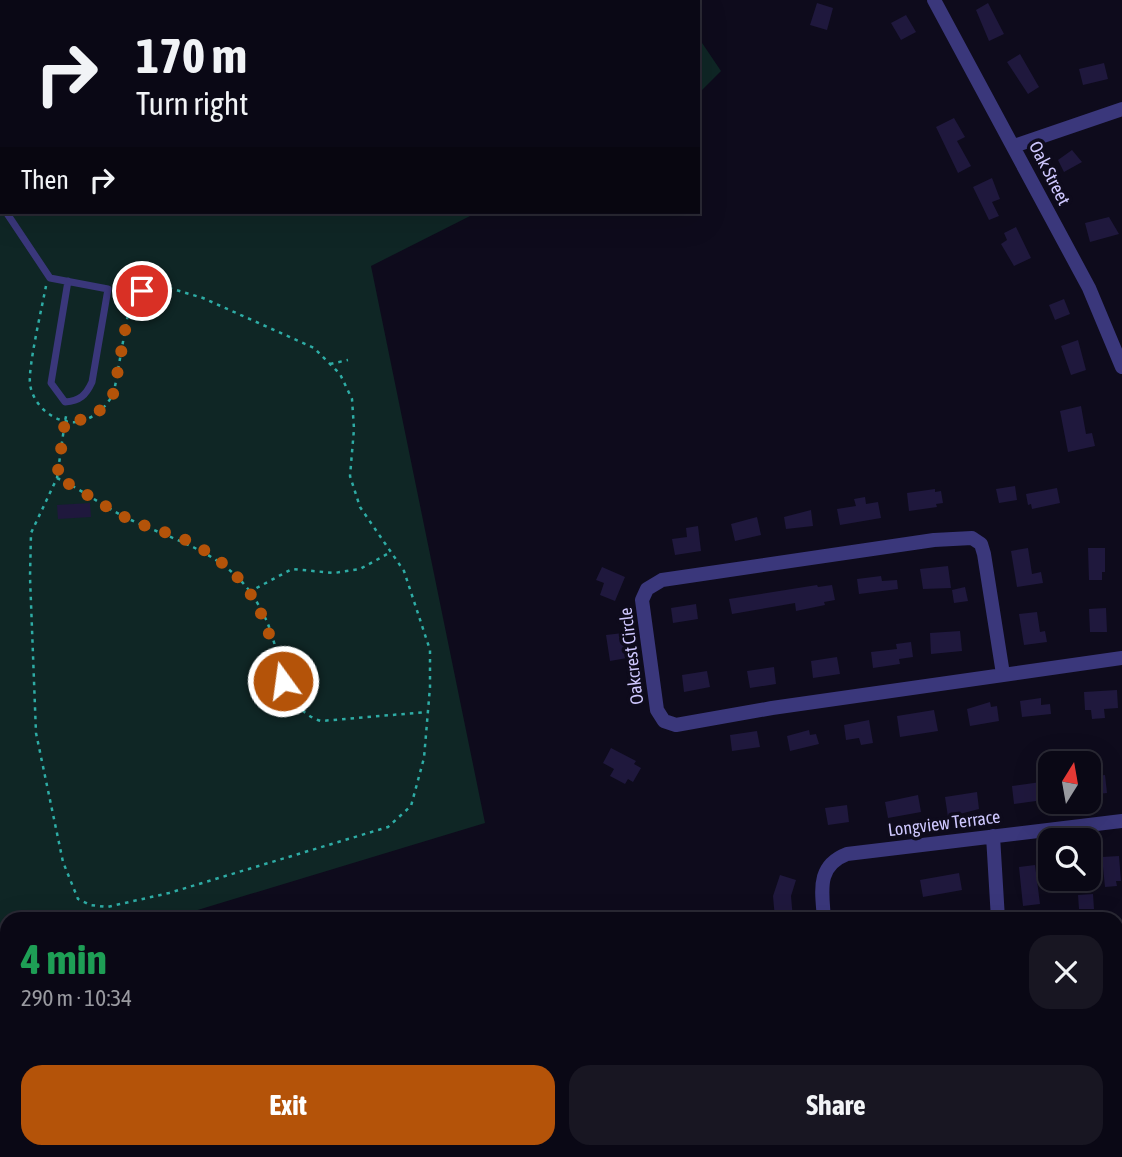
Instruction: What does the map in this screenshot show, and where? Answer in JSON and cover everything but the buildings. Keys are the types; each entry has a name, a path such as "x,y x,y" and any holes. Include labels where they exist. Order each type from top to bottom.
{"street":[{"name":"Oak Street","path":"934,0 1089,288 1122,367"},
{"path":"1014,146 1122,109"},
{"name":"Oakcrest Circle","path":"1003,674 985,554 981,544 972,538 934,540 662,580 647,589 642,600 657,710 664,721 676,725 1122,658"},
{"name":"Longview Terrace","path":"823,912 821,879 827,867 836,859 865,852 1122,821"},
{"path":"993,836 998,912"}],"lane":[{"path":"7,214 50,278 68,281 108,289 92,382 87,394 76,401 65,402 51,383 68,281"}],"path":[{"path":"39,276 46,286 30,383 44,410 65,421 85,419 108,404 114,392 128,314 142,291 166,287 204,298 314,348 340,374 352,399 354,429 351,476 360,508 404,571 430,650 424,758 411,806 388,827 169,893 107,907 78,900 64,862 36,733 31,533 57,478 65,421"},
{"path":"330,364 348,360"},
{"path":"57,478 132,521 191,543 233,574 249,592 271,632 283,681 310,718 321,722 428,712"},
{"path":"249,592 292,569 334,573 360,569 391,552"}],"green space":[{"path":"700,40 721,71 700,92"},
{"path":"0,214 474,214 371,266 485,823 191,912 0,912"}],"route":[{"path":"142,291 128,314 114,392 108,404 85,419 77,422 65,421 57,478 78,487 132,521 191,543 233,574 254,597 271,632 283,681"}]}
